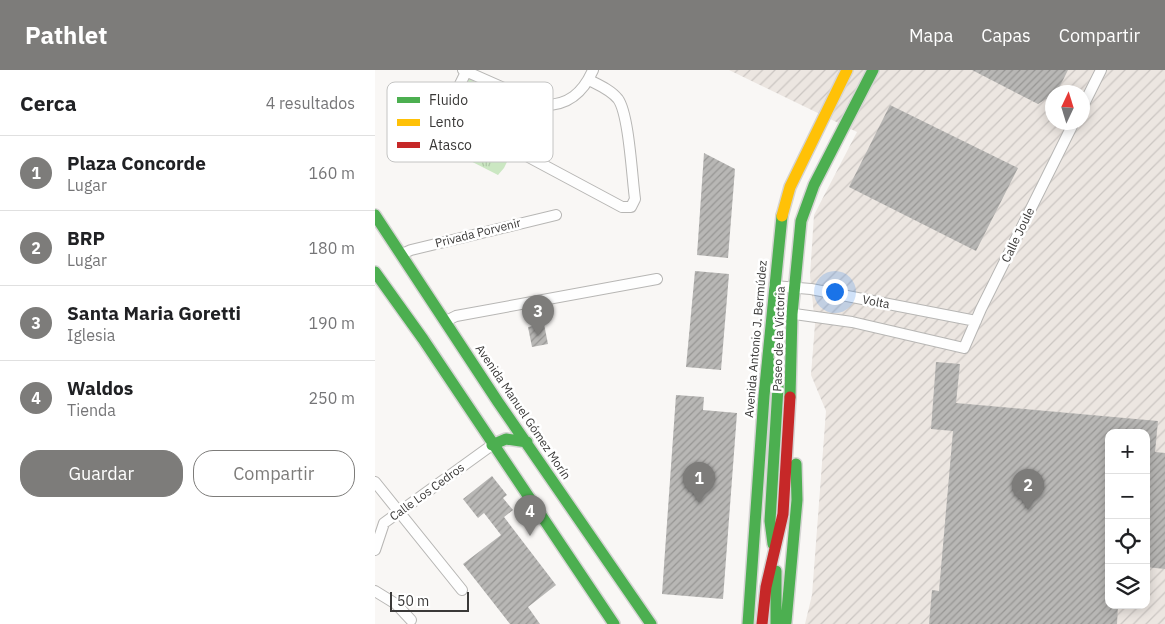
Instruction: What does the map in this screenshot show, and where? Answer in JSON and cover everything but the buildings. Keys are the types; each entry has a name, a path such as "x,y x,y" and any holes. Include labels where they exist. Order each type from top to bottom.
{"main road":[{"name":"Avenida Antonio J. Bermúdez","path":"748,624 764,396 784,204 803,159 847,70"},
{"name":"Paseo de la Victoria","path":"762,624 766,587 782,522 790,420 792,314 804,209 873,70"},
{"name":"Avenida Manuel Gómez Morín","path":"375,215 499,402 651,624"},
{"path":"375,272 423,339 492,445 614,624"},
{"path":"769,358 778,387 770,521 777,578 776,624"},
{"path":"474,418 489,415 499,402"},
{"path":"786,624 797,500 795,451 790,420"},
{"path":"492,445 506,439 527,442"}],"street":[{"path":"460,82 465,70 491,82"},
{"path":"553,105 571,100 589,80 593,70"},
{"path":"1090,92 1101,70"},
{"path":"536,162 622,207 631,207 635,199 623,111 617,97 589,80"},
{"name":"Calle Joule","path":"964,348 1070,130"},
{"name":"Privada Porvenir","path":"402,254 411,250 555,215"},
{"path":"446,321 456,316 657,279"},
{"name":"Volta","path":"775,286 794,287 976,321"},
{"name":"Volta","path":"773,311 852,322 964,348"},
{"name":"Calle Los Cedros","path":"375,550 384,523 492,445"},
{"path":"375,482 462,590"},
{"path":"375,591 396,604 411,620"}],"shaded area":[{"path":"729,70 1165,70 1165,624 805,624 812,595 826,411 811,375 815,324 810,276 814,215 857,132"}],"green space":[{"path":"472,162 507,162 498,175"}],"traffic: fast":[{"path":"790,397 792,314 801,221 814,185 873,70"},
{"path":"375,215 498,402 651,624"},
{"path":"748,624 764,396 782,216"},
{"path":"375,272 423,339 614,624"},
{"path":"771,363 778,387 770,521 773,544"},
{"path":"492,445 506,439 527,442"},
{"path":"786,622 797,500 796,464"},
{"path":"776,571 776,624"}],"traffic: slow":[{"path":"782,216 790,187 847,70"}],"traffic: jam":[{"path":"762,624 766,587 783,514 790,397"}],"place":[{"name":"Santa Maria Goretti","path":"538,336"},
{"name":"Plaza Concorde","path":"699,503"},
{"name":"BRP","path":"1028,510"},
{"name":"Waldos","path":"530,536"}]}
